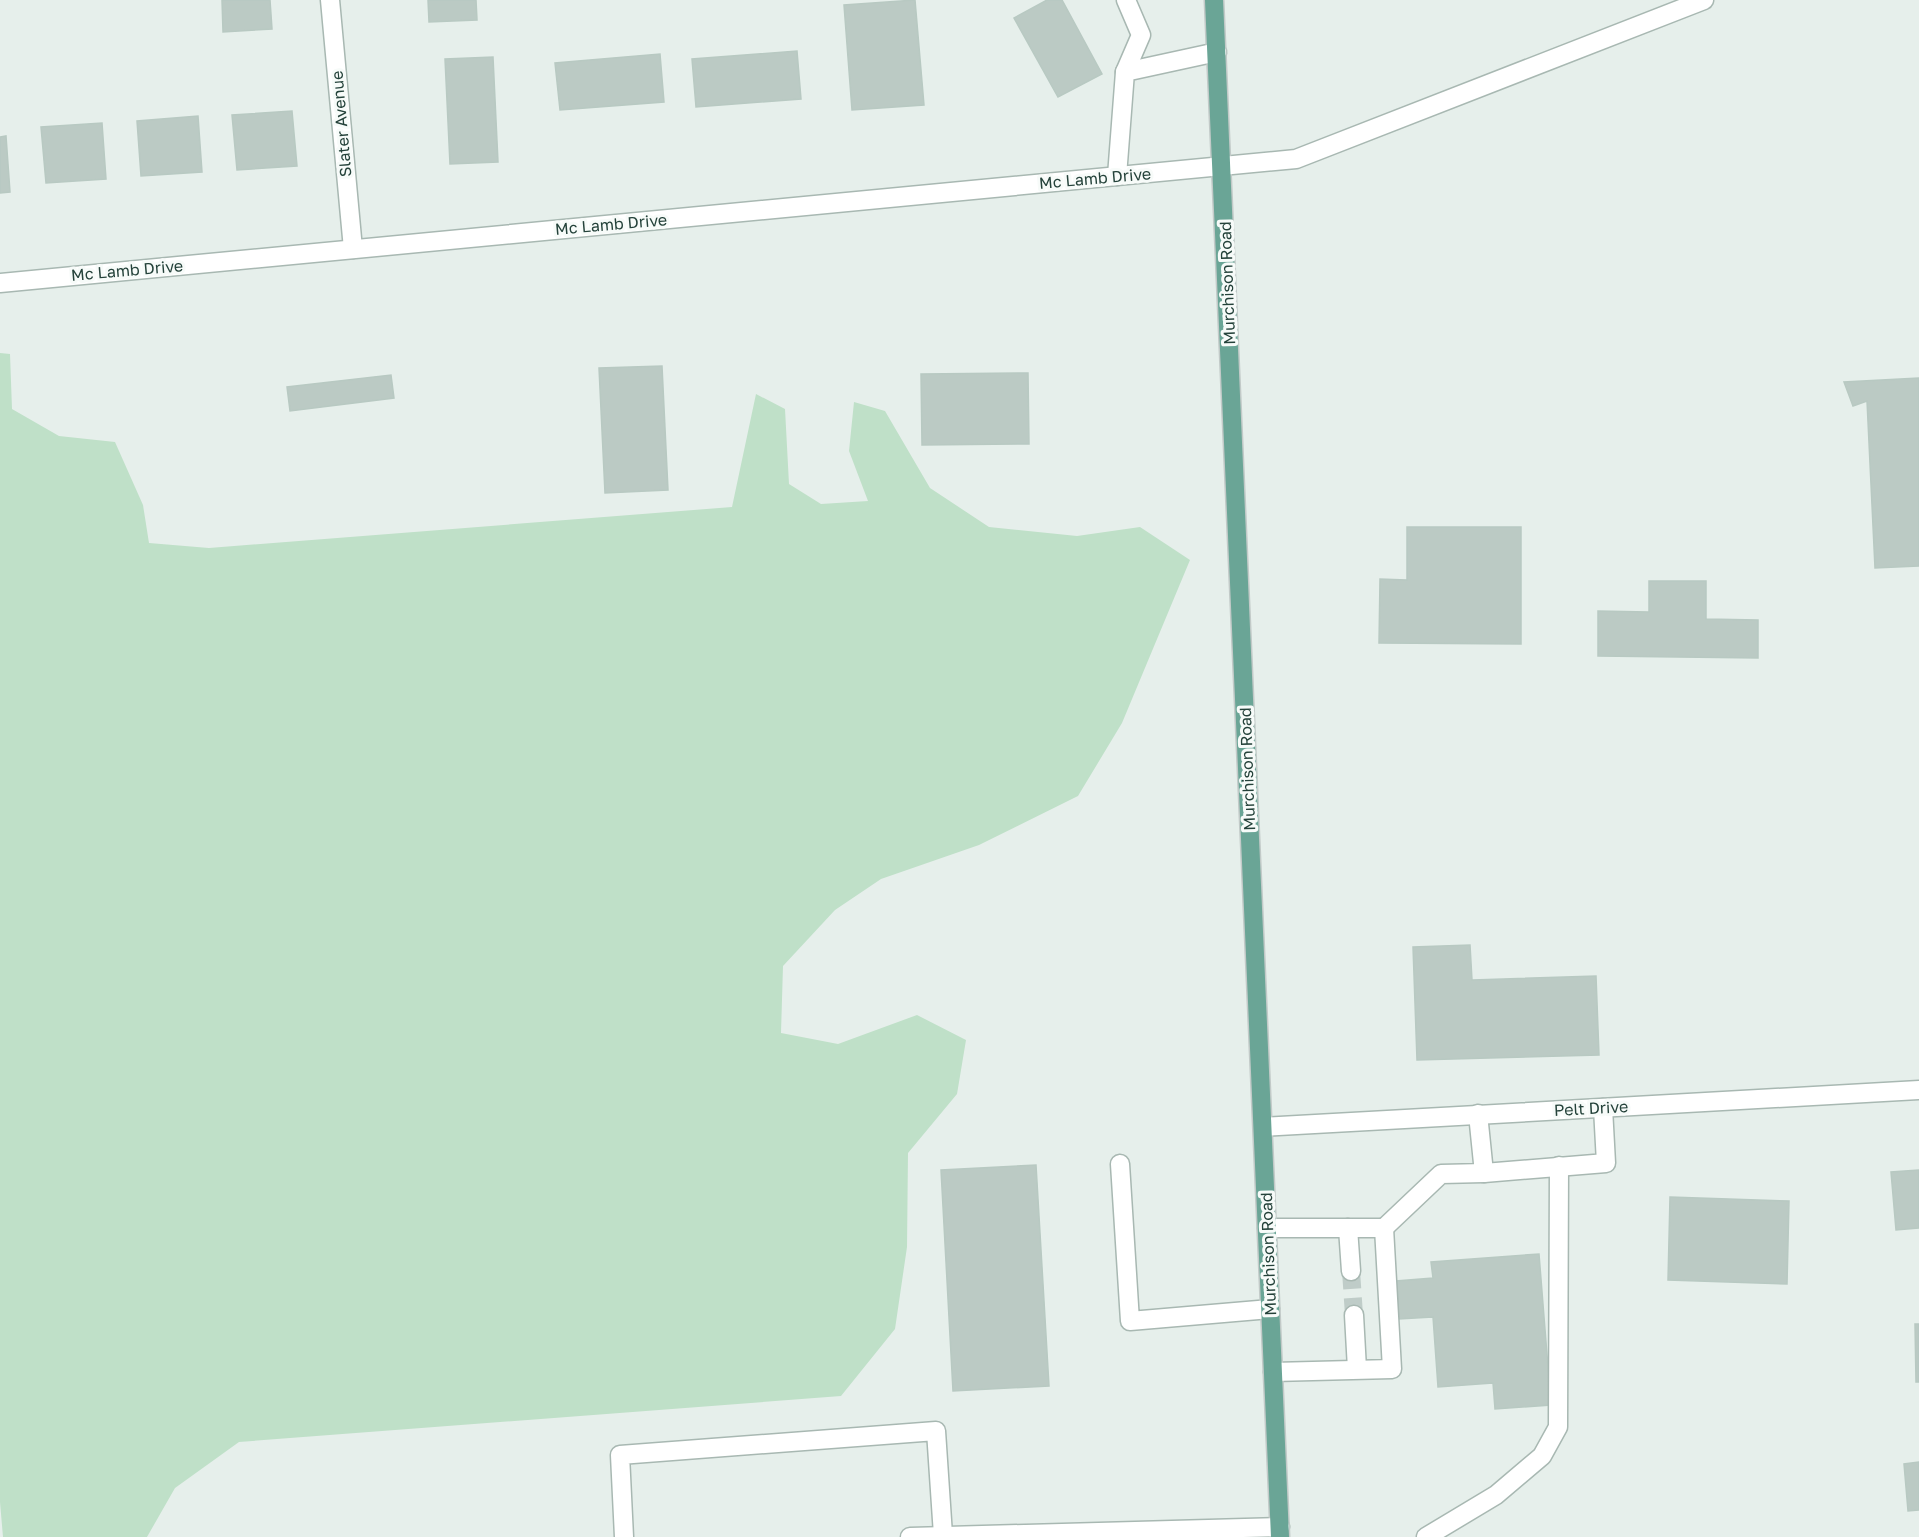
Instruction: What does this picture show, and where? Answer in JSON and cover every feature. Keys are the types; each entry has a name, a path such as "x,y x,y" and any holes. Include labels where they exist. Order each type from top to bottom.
{"main road":[{"name":"Murchison Road","path":"1214,0 1280,1532"}],"street":[{"name":"Slater Avenue","path":"330,0 353,249"},
{"path":"1118,176 1125,72 1141,35 1126,0"},
{"name":"Mc Lamb Drive","path":"0,283 1296,159 1663,7 1704,0"},
{"path":"1125,72 1217,52"},
{"name":"Pelt Drive","path":"1263,1127 1919,1090"},
{"path":"1267,1228 1384,1228 1441,1174 1484,1173 1606,1163 1603,1108"},
{"path":"1478,1114 1484,1173"},
{"path":"1120,1164 1130,1321 1270,1309"},
{"path":"1426,1537 1496,1495 1542,1456 1558,1427 1560,1166"},
{"path":"1348,1228 1351,1271"},
{"path":"1273,1372 1392,1369 1384,1228"},
{"path":"1354,1315 1357,1369"},
{"path":"624,1537 620,1455 936,1431 943,1536"},
{"path":"910,1537 1280,1532"}],"green space":[{"path":"0,353 10,354 12,409 59,436 115,442 143,505 149,543 209,548 732,507 756,394 785,409 789,484 821,504 868,501 849,451 854,402 885,411 930,488 989,527 1077,536 1140,527 1190,560 1122,723 1078,796 979,845 881,879 835,910 783,966 781,1033 838,1044 917,1015 966,1040 957,1094 908,1153 907,1247 895,1329 841,1396 239,1442 175,1488 147,1537 3,1537 0,1502"}],"building":[{"path":"222,0 270,0 272,29 223,32"},
{"path":"428,0 476,0 477,20 429,22"},
{"path":"915,0 924,105 852,110 844,5"},
{"path":"1047,0 1062,0 1102,74 1058,97 1014,18"},
{"path":"797,51 801,99 696,107 692,59"},
{"path":"660,54 664,102 560,110 555,63"},
{"path":"493,57 498,162 450,164 445,59"},
{"path":"292,111 297,166 237,170 232,115"},
{"path":"198,116 202,172 141,176 137,121"},
{"path":"102,123 106,179 46,183 41,127"},
{"path":"6,136 10,192 0,193 0,137"},
{"path":"662,366 668,490 605,493 599,368"},
{"path":"1028,373 1029,444 922,445 921,374"},
{"path":"391,375 394,398 290,411 287,387"},
{"path":"1919,378 1919,566 1875,568 1867,401 1853,406 1844,382"},
{"path":"1407,527 1521,527 1521,644 1379,643 1380,579 1407,580"},
{"path":"1649,581 1706,581 1706,619 1758,620 1758,658 1598,656 1598,611 1649,612"},
{"path":"1470,945 1472,980 1596,976 1599,1055 1417,1060 1413,947"},
{"path":"1036,1165 1049,1386 953,1391 941,1170"},
{"path":"1919,1170 1919,1228 1896,1230 1891,1172"},
{"path":"1670,1197 1789,1201 1787,1284 1668,1280"},
{"path":"1539,1254 1551,1405 1495,1409 1493,1383 1438,1387 1433,1317 1399,1319 1396,1281 1433,1278 1431,1262"},
{"path":"1915,1324 1919,1324 1919,1382 1916,1382"},
{"path":"1919,1462 1919,1510 1908,1511 1904,1464"}],"tunnel":[{"path":"1351,1271 1354,1315"}]}
